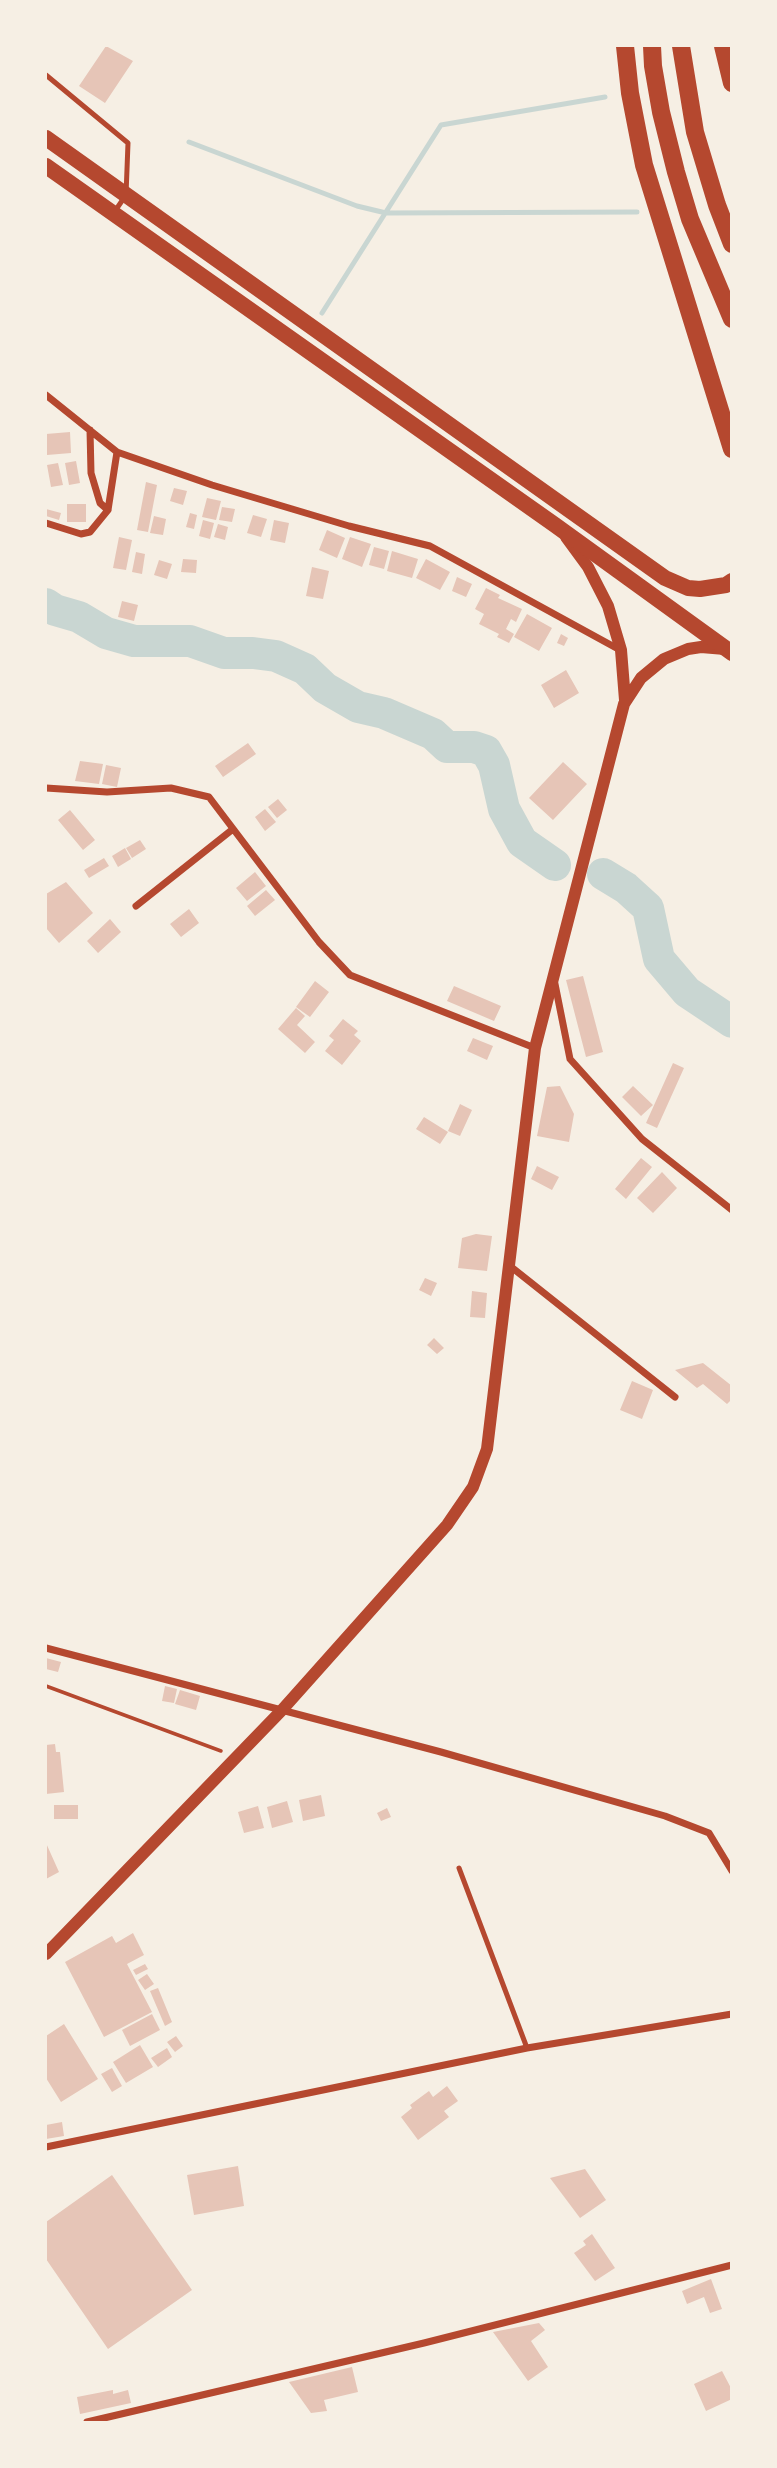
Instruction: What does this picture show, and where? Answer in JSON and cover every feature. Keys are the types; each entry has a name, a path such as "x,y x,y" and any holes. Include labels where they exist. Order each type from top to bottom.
{"highway":[{"path":"625,46 630,93 645,165 732,449"},
{"path":"652,46 661,112 676,172 706,261 732,319"},
{"path":"681,46 695,132 732,244"},
{"path":"723,46 732,83"}],"main road":[{"path":"46,138 665,578 688,588 701,589 732,581"},
{"path":"46,166 555,524 729,651"}],"street":[{"path":"46,395 117,452 212,485 349,526 430,546 621,650"},
{"path":"90,430 91,473 100,503 108,510"},
{"path":"46,523 81,534 90,532 108,510 117,452"},
{"path":"555,524 580,556 608,606 621,650 624,704"},
{"path":"46,1954 282,1710 447,1525 473,1488 487,1449 535,1048 624,704 640,678 664,659 701,647 729,651"},
{"path":"46,788 107,792 171,788 209,797 319,942 351,975 535,1048"},
{"path":"136,906 233,829"},
{"path":"553,977 570,1059 642,1139 732,1210"},
{"path":"510,1266 676,1396"},
{"path":"46,1648 441,1752 665,1816 709,1833 732,1871"},
{"path":"46,2147 527,2048 732,2014"},
{"path":"87,2423 411,2346 732,2265"}],"lane":[{"path":"46,75 128,143 126,195 113,214"},
{"path":"458,1868 527,2048"}],"path":[{"path":"46,1686 236,1757"}],"building":[{"path":"106,46 133,61 105,103 79,86"},
{"path":"70,432 71,453 47,455 46,434"},
{"path":"76,461 80,483 69,485 65,463"},
{"path":"58,463 63,485 51,487 47,465"},
{"path":"146,482 157,485 148,532 137,530"},
{"path":"174,488 187,491 183,505 170,501"},
{"path":"207,498 221,501 216,520 202,517"},
{"path":"67,504 86,504 86,522 67,522"},
{"path":"222,507 235,509 232,522 219,520"},
{"path":"46,509 61,513 59,520 46,516"},
{"path":"190,513 197,515 194,529 186,527"},
{"path":"253,515 267,519 261,537 247,533"},
{"path":"154,516 166,519 163,535 150,533"},
{"path":"203,520 214,523 210,539 199,536"},
{"path":"274,520 289,523 285,543 270,540"},
{"path":"218,524 228,527 225,540 214,537"},
{"path":"327,530 345,538 337,558 319,550"},
{"path":"119,537 132,540 126,570 113,568"},
{"path":"350,537 371,544 362,567 342,559"},
{"path":"374,547 389,551 384,569 369,565"},
{"path":"392,551 418,559 412,578 387,571"},
{"path":"136,552 145,554 142,574 132,572"},
{"path":"183,559 197,560 196,573 181,572"},
{"path":"426,559 450,572 440,590 416,578"},
{"path":"159,560 172,564 167,579 154,575"},
{"path":"312,567 329,571 323,599 306,596"},
{"path":"457,577 472,584 466,597 452,591"},
{"path":"486,588 500,595 498,598 522,609 516,622 511,619 506,629 514,634 509,643 497,637 499,634 479,624 484,614 475,609"},
{"path":"122,601 138,605 134,621 118,617"},
{"path":"527,614 552,628 539,651 514,637"},
{"path":"561,634 568,638 564,646 557,643"},
{"path":"566,670 579,693 554,708 541,685"},
{"path":"248,743 256,754 223,777 215,766"},
{"path":"80,761 103,764 99,784 75,781"},
{"path":"563,762 587,784 553,820 529,798"},
{"path":"106,765 121,768 117,787 102,784"},
{"path":"278,799 287,810 277,818 268,807"},
{"path":"265,809 276,822 265,831 255,817"},
{"path":"70,810 95,840 83,850 58,820"},
{"path":"140,840 146,849 132,858 126,848"},
{"path":"125,848 131,859 118,867 112,856"},
{"path":"104,858 109,866 89,878 84,870"},
{"path":"255,872 266,886 247,901 236,888"},
{"path":"66,882 93,913 59,943 46,928 46,894"},
{"path":"266,890 275,900 255,916 247,906"},
{"path":"189,909 199,923 181,937 170,924"},
{"path":"110,919 121,932 98,953 87,941"},
{"path":"583,976 603,1052 586,1057 566,980"},
{"path":"315,981 329,992 310,1017 296,1007"},
{"path":"454,986 501,1006 494,1021 447,1001"},
{"path":"296,1008 305,1016 297,1025 315,1042 305,1053 278,1029"},
{"path":"343,1019 358,1031 354,1035 361,1041 342,1065 325,1051 334,1040 329,1036"},
{"path":"473,1038 493,1046 487,1060 467,1051"},
{"path":"673,1063 684,1068 657,1128 646,1123"},
{"path":"560,1086 574,1114 569,1142 537,1136 547,1087"},
{"path":"633,1086 653,1105 641,1116 622,1097"},
{"path":"460,1104 472,1110 460,1136 448,1131"},
{"path":"424,1117 448,1132 440,1144 416,1129"},
{"path":"641,1158 652,1167 626,1199 615,1189"},
{"path":"537,1166 559,1177 552,1190 531,1179"},
{"path":"662,1172 677,1188 653,1213 637,1198"},
{"path":"476,1234 492,1236 487,1271 458,1268 462,1238"},
{"path":"425,1278 437,1283 431,1296 419,1290"},
{"path":"472,1291 487,1293 485,1318 470,1317"},
{"path":"434,1338 444,1348 437,1354 427,1345"},
{"path":"703,1363 732,1386 732,1399 727,1404 703,1384 697,1388 675,1370"},
{"path":"632,1381 653,1390 642,1419 620,1410"},
{"path":"46,1658 61,1662 58,1672 46,1669"},
{"path":"165,1686 177,1689 174,1703 162,1701"},
{"path":"180,1690 200,1696 196,1710 175,1704"},
{"path":"55,1744 56,1752 60,1752 64,1792 46,1794 46,1745"},
{"path":"321,1795 325,1816 303,1821 299,1800"},
{"path":"287,1801 293,1822 272,1828 267,1807"},
{"path":"54,1805 78,1805 78,1819 54,1819"},
{"path":"258,1806 264,1828 244,1833 238,1812"},
{"path":"387,1808 391,1817 381,1821 377,1813"},
{"path":"46,1843 59,1872 46,1879"},
{"path":"133,1933 144,1955 127,1964 152,2012 104,2037 65,1962 112,1936 116,1943"},
{"path":"145,1964 148,1969 136,1975 133,1970"},
{"path":"147,1974 154,1984 145,1990 138,1980"},
{"path":"158,1988 172,2022 165,2026 150,1991"},
{"path":"152,2014 160,2030 130,2046 122,2030"},
{"path":"64,2024 98,2079 61,2102 46,2078 46,2036"},
{"path":"176,2036 183,2046 175,2052 167,2042"},
{"path":"140,2045 153,2067 126,2083 113,2062"},
{"path":"167,2048 172,2057 158,2067 151,2058"},
{"path":"112,2068 122,2086 112,2092 101,2074"},
{"path":"447,2086 458,2101 444,2111 449,2117 418,2140 401,2117 412,2108 410,2105 429,2091 433,2097"},
{"path":"62,2122 64,2136 46,2139 46,2125"},
{"path":"238,2166 244,2206 194,2215 187,2175"},
{"path":"585,2169 606,2200 580,2218 550,2178"},
{"path":"112,2175 192,2290 108,2349 46,2259 46,2222"},
{"path":"592,2234 615,2268 595,2281 574,2253 586,2245 583,2241"},
{"path":"711,2279 722,2309 710,2313 704,2297 687,2304 682,2291"},
{"path":"539,2323 545,2330 531,2341 548,2367 528,2381 493,2332"},
{"path":"352,2367 358,2392 324,2400 327,2411 311,2413 289,2382"},
{"path":"722,2371 732,2390 732,2399 706,2411 694,2384"},
{"path":"113,2390 113,2394 128,2390 131,2403 80,2414 77,2397"}],"waterway":[{"path":"322,313 441,125 605,97"},
{"path":"189,142 357,206 386,213 637,212"},
{"path":"46,604 55,610 79,617 106,633 134,641 190,641 224,653 276,656 305,669 325,688 358,707 384,713 433,734 447,747 474,747 486,751 494,765 504,809 522,842 555,865"},
{"path":"603,874 626,888 648,908 659,959 687,992 732,1022"}]}
